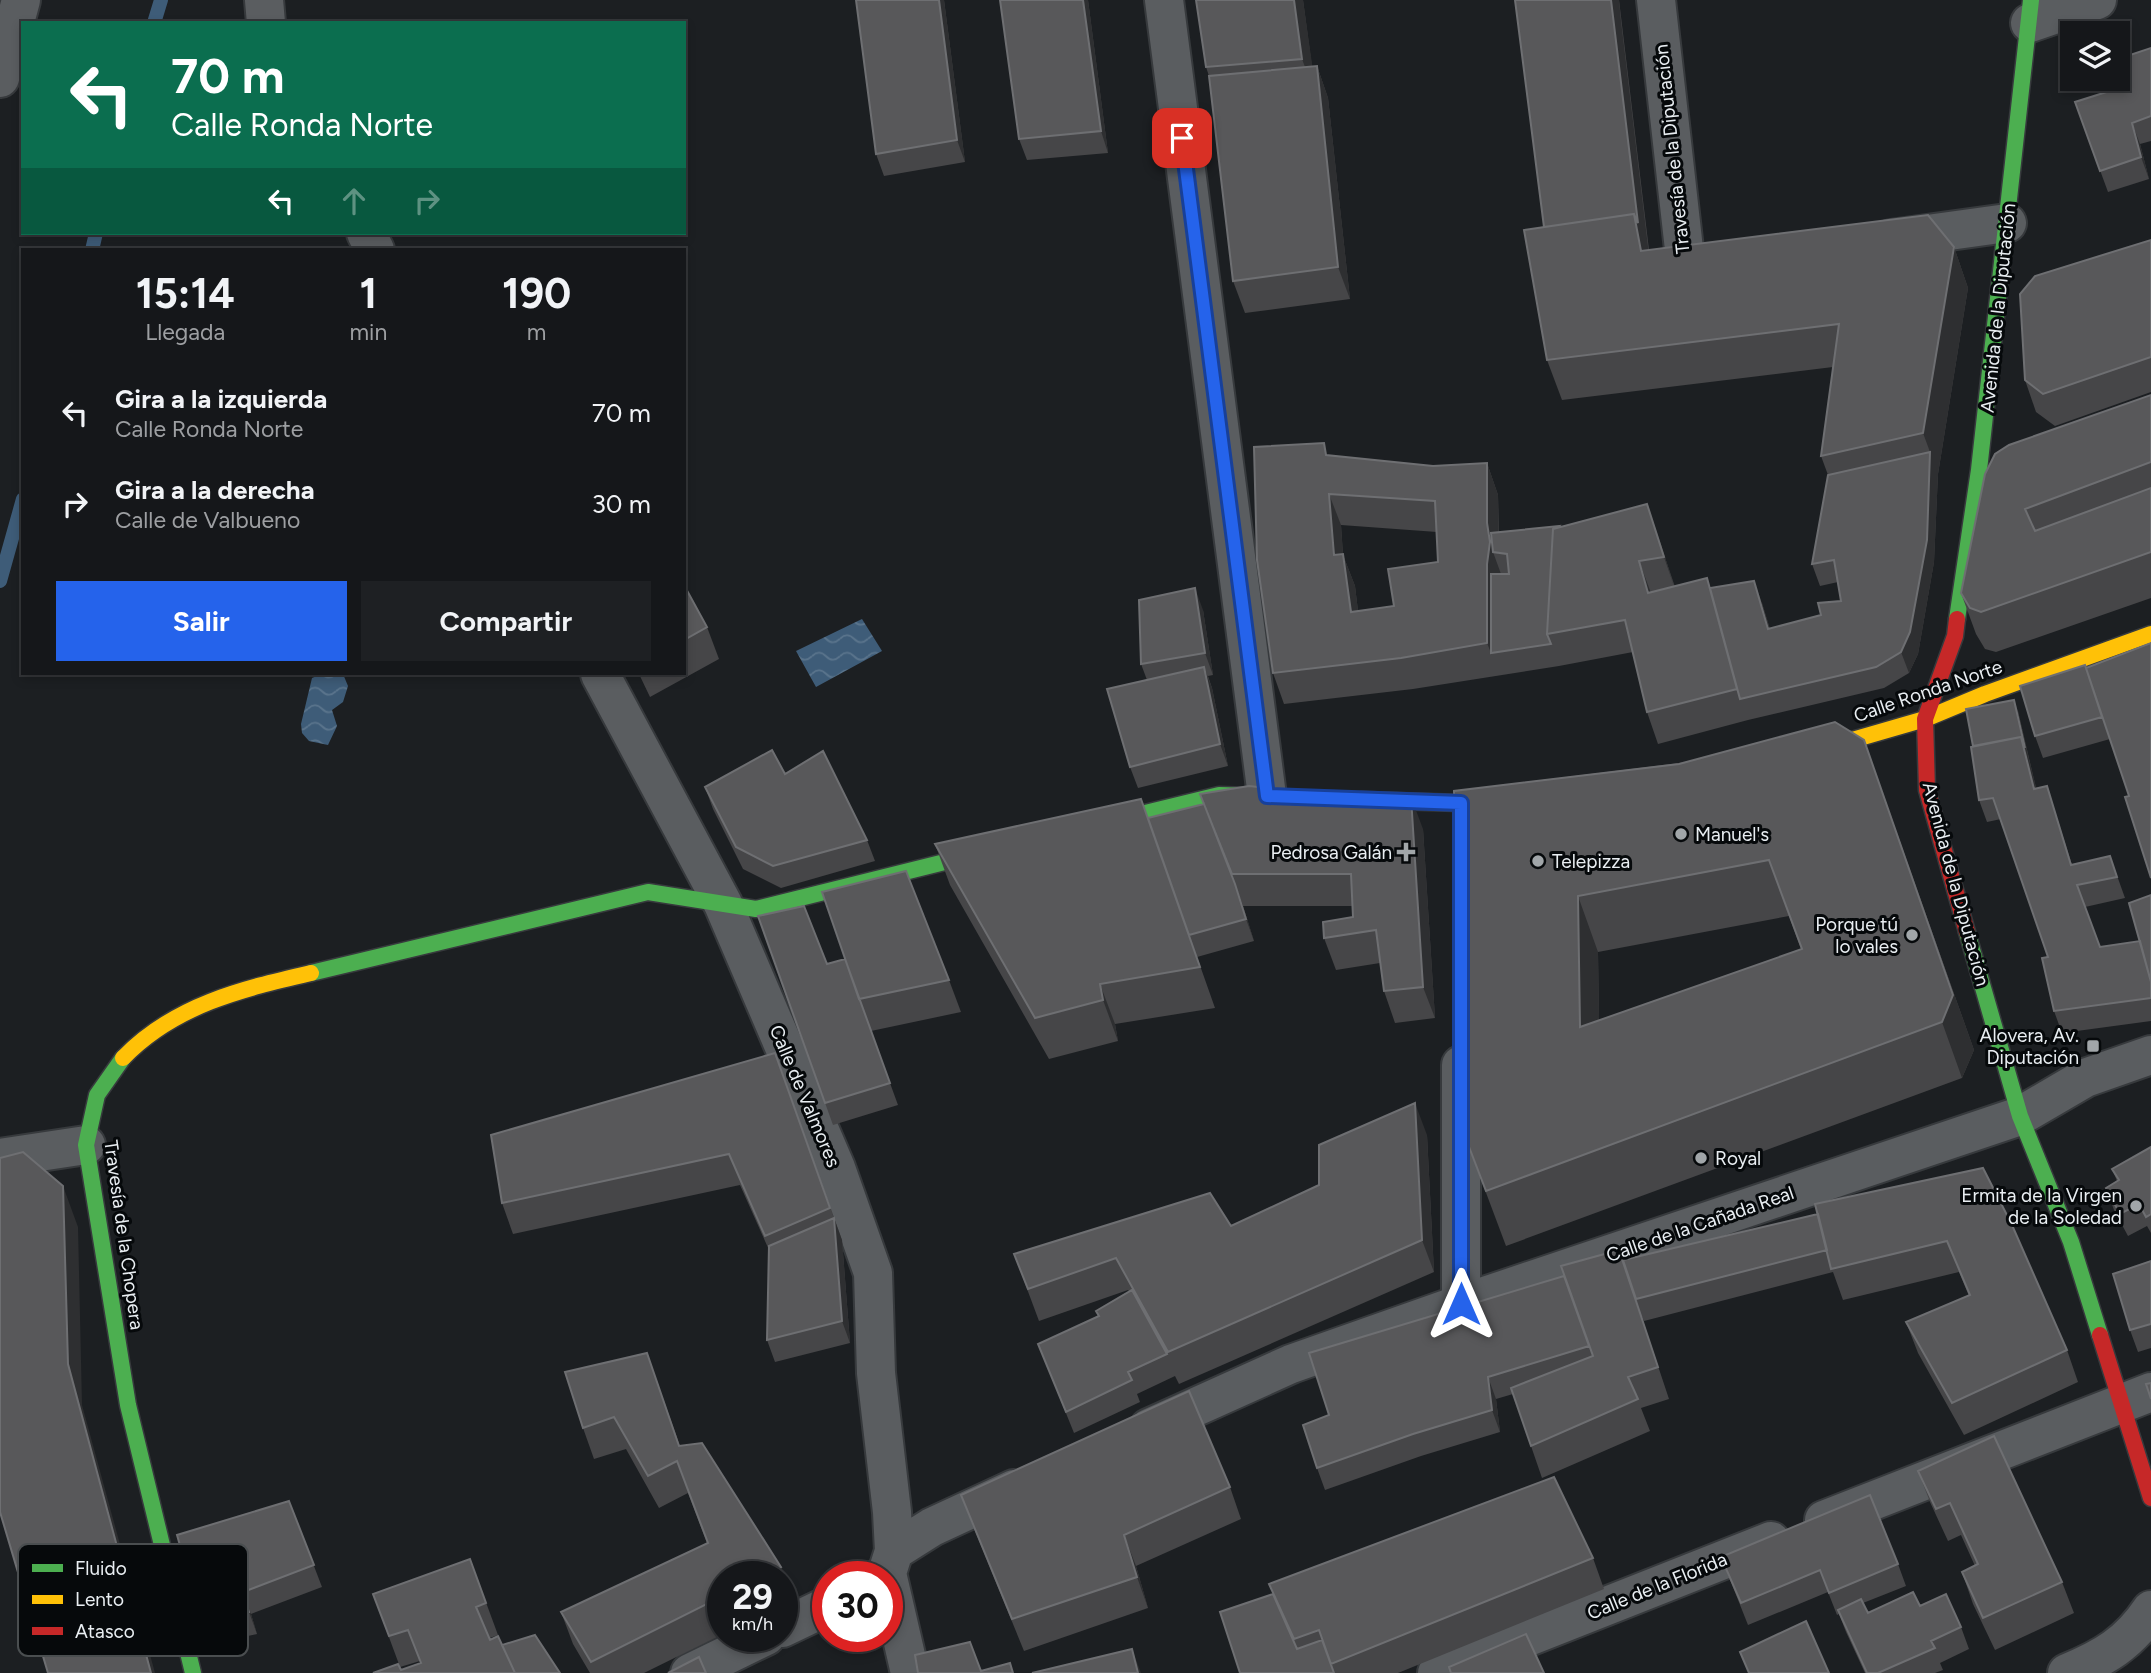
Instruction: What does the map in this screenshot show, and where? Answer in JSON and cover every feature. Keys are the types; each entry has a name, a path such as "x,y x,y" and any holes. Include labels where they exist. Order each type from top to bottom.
{"street":[{"path":"0,78 21,0"},
{"path":"264,0 266,21"},
{"path":"1087,827 1219,794 1274,796 1164,0"},
{"name":"Travesía de la Diputación","path":"1656,0 1686,267 1753,258"},
{"path":"2031,11 2097,0"},
{"name":"Avenida de la Diputación","path":"2031,11 1979,470 1955,636 1925,719 1927,790 2020,1116 2136,1397 2151,1498"},
{"path":"1860,243 2007,223"},
{"path":"1998,302 2036,289"},
{"path":"1979,470 2019,458"},
{"name":"Calle Ronda Norte","path":"1795,751 1849,741 1925,719 1985,694 2151,634"},
{"name":"Calle de Valmores","path":"601,675 723,904 836,1168 873,1273 876,1373 892,1512 888,1561"},
{"path":"1350,799 1461,817 1527,794"},
{"path":"723,904 756,909 1007,847"},
{"name":"Travesía de la Chopera","path":"162,1544 128,1405 86,1145 97,1095 124,1056 174,1017 243,989 648,892 723,904"},
{"path":"1461,1026 1461,1304"},
{"name":"Calle de la Cañada Real","path":"1114,1443 1291,1364 2020,1116 2085,1078 2151,1055"},
{"path":"0,1158 86,1145"},
{"name":"Calle de la Florida","path":"1437,1673 2136,1397"},
{"path":"894,1561 932,1527 1041,1477"},
{"path":"2067,1673 2117,1648 2146,1623"},
{"name":"Calle de Valmores","path":"903,1644 909,1673"},
{"path":"690,1673 733,1652"}],"water":[{"path":"862,619 882,651 816,687 796,651"},
{"path":"320,675 343,675 348,686 343,702 332,710 337,726 328,745 309,741 302,733 301,724 312,678"}],"building":[{"path":"856,0 939,0 957,140 876,154"},
{"path":"1000,0 1083,0 1101,131 1019,139"},
{"path":"1196,0 1294,0 1302,59 1206,67"},
{"path":"1515,0 1611,0 1638,223 1634,214 1544,227"},
{"path":"2151,48 2151,116 2132,123 2141,157 2100,171 2075,102 2110,91 2130,91 2130,55"},
{"path":"1317,66 1338,267 1233,281 1209,76"},
{"path":"1634,214 1641,251 1928,215 1954,247 1923,433 1821,456 1839,324 1547,360 1524,230"},
{"path":"2151,240 2151,357 2043,394 2025,380 2020,294 2035,276"},
{"path":"2151,395 2151,462 2025,509 2035,531 2151,488 2151,552 1981,612 1970,608 1961,593 1985,474 1995,454 2009,445"},
{"path":"1324,443 1326,455 1433,466 1487,463 1487,523 1490,542 1487,564 1487,643 1401,658 1273,673 1257,560 1254,447","holes":["1329,494 1435,501 1438,562 1388,569 1394,606 1351,612 1343,554 1334,555"]},
{"path":"1930,452 1927,540 1910,632 1901,652 1876,667 1740,699 1710,588 1754,581 1768,629 1821,615 1818,603 1841,601 1834,560 1812,564 1828,475"},
{"path":"1647,504 1664,557 1639,561 1648,593 1707,578 1737,689 1647,712 1625,620 1547,634 1553,529"},
{"path":"1559,526 1553,529 1547,634 1551,644 1491,653 1491,574 1509,574 1507,554 1493,552 1491,533"},
{"path":"1195,588 1205,653 1141,664 1139,600"},
{"path":"686,589 707,627 686,639"},
{"path":"2151,643 2151,878 2125,797 2129,796 2086,668"},
{"path":"2085,665 2102,717 2035,736 2020,686"},
{"path":"1204,667 1220,744 1130,767 1107,689"},
{"path":"2014,700 2025,748 2021,737 1973,746 1966,709"},
{"path":"1835,722 1864,740 1953,995 1942,1022 1486,1191 1461,1126 1454,791 1679,764","holes":["1769,860 1802,949 1580,1027 1578,896"]},
{"path":"2021,737 2034,789 2047,786 2071,865 2110,856 2117,877 2077,885 2100,947 2140,941 2151,982 2151,998 2054,1011 2042,958 2048,957 1993,798 1979,800 1971,747"},
{"path":"772,750 785,774 823,751 867,840 773,866 736,847 705,787"},
{"path":"1249,786 1352,797 1411,797 1423,987 1384,991 1376,930 1324,938 1323,922 1353,917 1351,874 1232,874 1200,794"},
{"path":"1141,799 1200,967 1100,984 1103,1000 1035,1018 935,844"},
{"path":"1204,804 1246,919 1189,935 1148,818"},
{"path":"906,871 949,980 859,999 822,892"},
{"path":"2151,895 2151,982 2129,903"},
{"path":"804,906 827,964 845,959 890,1083 825,1103 758,916"},
{"path":"775,1053 830,1208 765,1236 729,1154 502,1203 491,1135"},
{"path":"1415,1103 1422,1240 1168,1352 1116,1258 1028,1289 1014,1254 1210,1193 1231,1226 1319,1185 1319,1145"},
{"path":"2151,1147 2151,1214 2146,1217 2139,1204 2120,1214 2106,1188 2119,1180 2112,1169"},
{"path":"23,1152 63,1186 68,1364 116,1544 18,1544 18,1572 0,1512 0,1158"},
{"path":"1983,1168 2012,1225 2067,1350 1952,1403 1906,1322 1970,1295 1947,1241 1831,1269 1815,1204"},
{"path":"1818,1214 1827,1250 1636,1299 1623,1260"},
{"path":"834,1218 842,1321 767,1340 769,1246"},
{"path":"1619,1250 1658,1367 1628,1377 1638,1399 1531,1446 1511,1388 1593,1356 1561,1266"},
{"path":"2151,1261 2151,1324 2130,1330 2113,1274"},
{"path":"1564,1276 1589,1346 1488,1377 1492,1410 1317,1468 1303,1425 1329,1415 1309,1353"},
{"path":"1132,1290 1167,1354 1128,1372 1132,1380 1066,1412 1038,1344 1099,1316 1096,1311"},
{"path":"647,1353 679,1446 702,1443 777,1561 707,1561 707,1604 591,1662 561,1612 708,1543 677,1461 648,1476 614,1417 583,1428 565,1372"},
{"path":"2151,1383 2151,1399 2146,1384"},
{"path":"1189,1391 1230,1487 1124,1535 1137,1577 1012,1619 961,1495"},
{"path":"1994,1436 2062,1582 1983,1618 1962,1572 1978,1564 1950,1503 1936,1509 1918,1471"},
{"path":"1554,1477 1593,1558 1331,1664 1319,1630 1294,1639 1269,1584"},
{"path":"1870,1495 1898,1564 1829,1593 1820,1570 1741,1603 1721,1557"},
{"path":"289,1501 314,1565 248,1590 248,1544 180,1544 177,1535"},
{"path":"470,1559 486,1603 476,1607 490,1640 498,1636 515,1673 373,1673 398,1664 401,1670 421,1663 408,1630 389,1636 373,1594"},
{"path":"1913,1592 1920,1606 1946,1594 1961,1627 1931,1641 1935,1648 1878,1673 1867,1673 1838,1610 1861,1599 1868,1613"},
{"path":"1273,1594 1297,1649 1322,1640 1334,1673 1240,1673 1220,1612"},
{"path":"1806,1621 1829,1673 1749,1673 1740,1652"},
{"path":"1526,1634 1544,1673 1451,1673 1449,1667"},
{"path":"535,1635 560,1673 515,1673 502,1645"},
{"path":"970,1642 981,1671 1010,1663 1013,1673 918,1673 915,1655"},
{"path":"1132,1649 1138,1673 1032,1673"},
{"path":"43,1656 146,1656 151,1673 48,1673"},
{"path":"699,1657 706,1673 668,1673"}],"waterway":[{"path":"155,21 161,0"},
{"path":"92,248 96,235"},
{"path":"0,581 21,506"}],"traffic: fast":[{"path":"1957,619 1979,470 2031,0"},
{"path":"1096,825 1219,795 1252,796"},
{"path":"1361,800 1461,803 1507,797"},
{"path":"311,973 648,892 756,909 993,850"},
{"path":"1967,932 2020,1116 2071,1242 2100,1335"},
{"path":"123,1058 97,1095 86,1145 128,1405 162,1544"},
{"path":"189,1656 193,1673"}],"traffic: slow":[{"path":"1808,748 1849,741 1925,719 1985,694 2151,634"},
{"path":"123,1058 143,1040 187,1012 235,993 311,973"}],"traffic: jam":[{"path":"1957,619 1955,636 1925,719 1927,790 1967,932"},
{"path":"2100,1335 2151,1498"}],"place":[{"name":"Manuel's","path":"1681,834"},
{"name":"Pedrosa Galán","path":"1406,852"},
{"name":"Telepizza","path":"1538,861"},
{"name":"Porque tú lo vales","path":"1912,935"},
{"name":"Alovera, Av. Diputación","path":"2093,1046"},
{"name":"Royal","path":"1701,1158"},
{"name":"Ermita de la Virgen de la Soledad","path":"2136,1206"}],"route":[{"path":"1182,138 1267,796 1461,803 1461,1304"}]}
